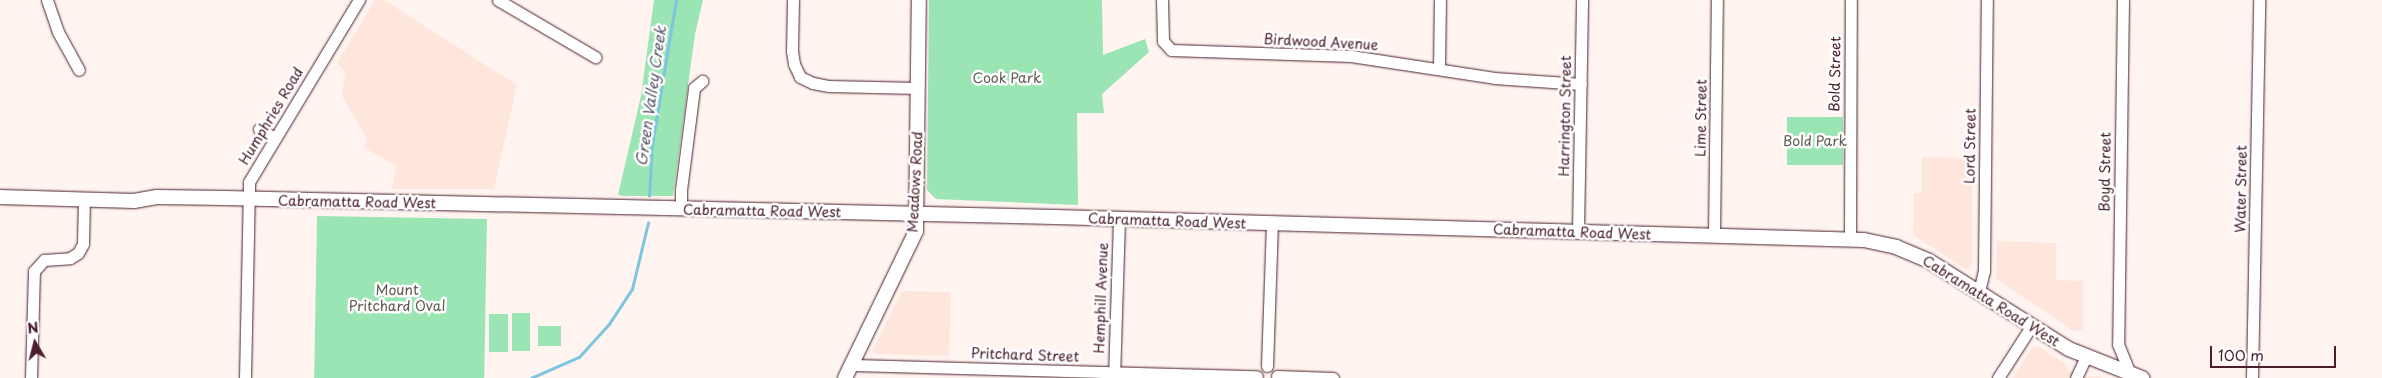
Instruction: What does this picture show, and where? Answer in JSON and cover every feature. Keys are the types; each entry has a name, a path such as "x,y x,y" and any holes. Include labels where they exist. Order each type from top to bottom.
{"main road":[{"name":"Meadows Road","path":"845,378 913,239 917,214 920,0"},
{"name":"Cabramatta Road West","path":"0,190 135,193 157,197 248,200 917,214 1850,239 1880,243 1915,254 2086,357 2136,376"},
{"name":"Cabramatta Road West","path":"0,198 134,201 157,197"}],"street":[{"path":"47,0 58,32 78,70"},
{"name":"Humphries Road","path":"245,378 250,179 359,0"},
{"path":"498,0 595,57"},
{"path":"793,0 792,51 794,64 800,77 813,83 828,86 918,88"},
{"name":"Birdwood Avenue","path":"1162,0 1163,41 1171,50 1351,56 1524,81 1581,84"},
{"path":"1439,69 1440,0"},
{"name":"Harrington Street","path":"1578,232 1582,0"},
{"name":"Lime Street","path":"1714,236 1717,0"},
{"name":"Bold Street","path":"1850,239 1848,142 1851,0"},
{"name":"Lord Street","path":"1979,292 1984,270 1987,0"},
{"name":"Boyd Street","path":"2123,0 2118,344 2136,376"},
{"name":"Water Street","path":"2252,378 2259,0"},
{"path":"681,209 681,190 694,88 702,81"},
{"path":"259,129 275,138"},
{"path":"32,378 34,271 44,260 70,258 78,254 83,244 84,199"},
{"name":"Hemphill Avenue","path":"1114,375 1119,219"},
{"path":"1267,366 1272,224"},
{"path":"1998,378 2032,325"},
{"path":"2100,362 2111,356 2118,344"},
{"path":"2076,378 2086,357"},
{"name":"Pritchard Street","path":"851,365 1114,375 1257,377"},
{"path":"1257,377 1259,370 1267,366 1274,369 1277,377 1333,378"}],"shaded area":[{"path":"375,0 384,0 517,85 494,189 392,189 396,166 363,147 367,139 342,96 345,72 337,63"},
{"path":"1922,157 1972,158 1972,266 1966,269 1913,235 1914,193 1922,193"},
{"path":"1997,241 2056,243 2056,280 2083,281 2083,330 2074,331 1996,279"},
{"path":"902,291 951,292 949,356 874,354 873,350"},
{"path":"2038,346 2064,363 2068,370 2088,377 2097,376 2103,378 2013,378 2032,348"}],"green space":[{"path":"654,0 703,0 695,34 673,196 618,195 641,96"},
{"name":"Cook Park","path":"929,0 1102,0 1103,55 1145,39 1149,52 1102,94 1104,113 1077,113 1078,205 936,199 927,190"},
{"name":"Bold Park","path":"1787,117 1843,117 1843,165 1787,165"},
{"name":"Mount Pritchard Oval","path":"317,216 487,219 484,378 314,378"},
{"path":"512,313 530,313 530,351 512,351"},
{"path":"489,314 508,314 508,352 489,352"},
{"path":"538,326 561,326 561,346 538,346"}],"waterway":[{"name":"Green Valley Creek","path":"649,196 652,145 676,0"},
{"name":"Green Valley Creek","path":"531,378 579,357 609,324 632,289 648,223"}]}
